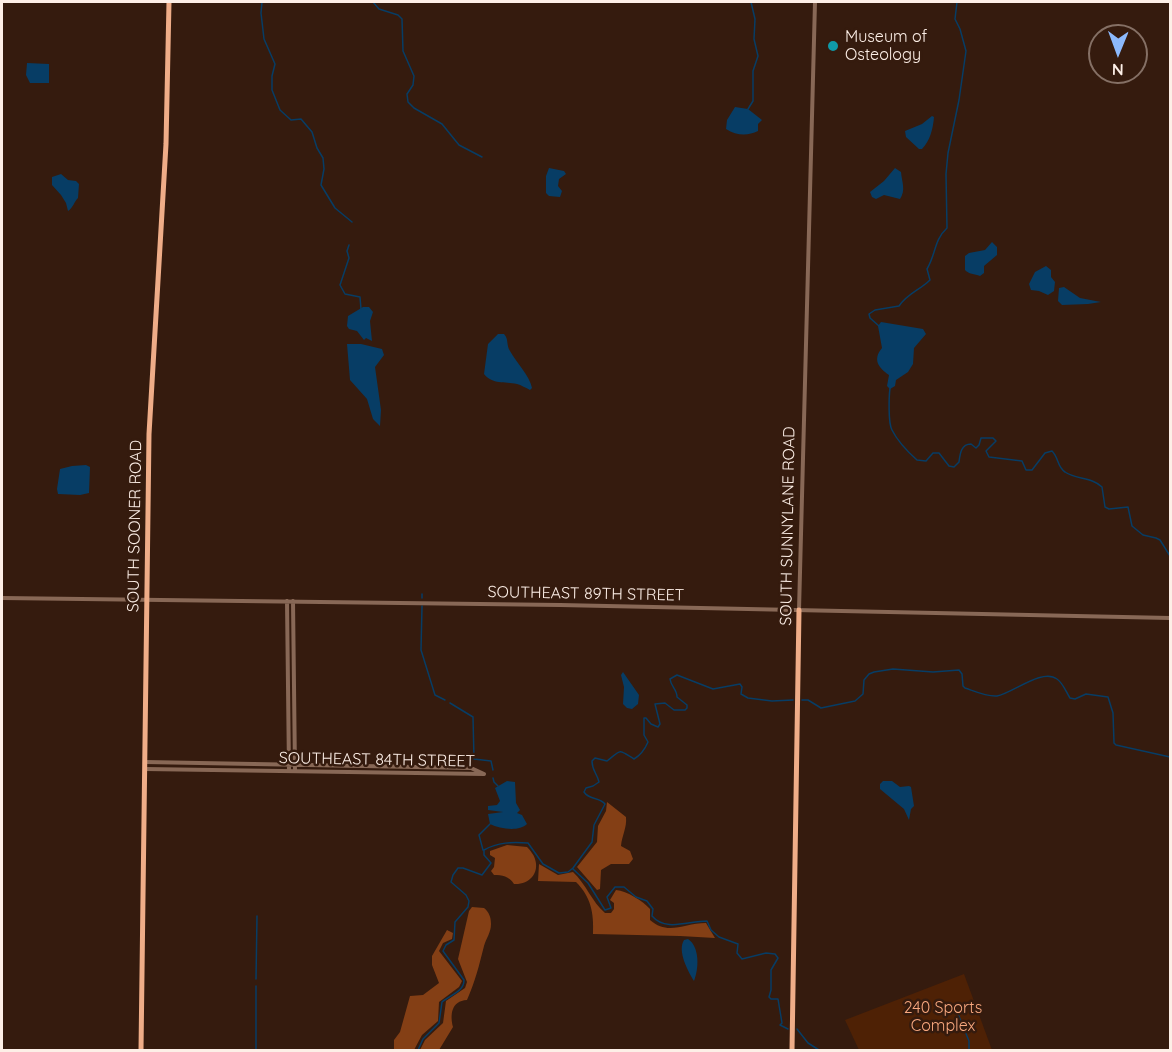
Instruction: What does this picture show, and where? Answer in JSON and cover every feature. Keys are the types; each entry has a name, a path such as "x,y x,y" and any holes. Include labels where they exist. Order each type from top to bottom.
{"main road":[{"name":"SOUTH SOONER ROAD","path":"141,1050 150,405 166,144 169,2"},
{"name":"SOUTH SUNNYLANE ROAD","path":"792,1050 799,610"}],"street":[{"name":"SOUTH SUNNYLANE ROAD","path":"799,610 815,2"},
{"name":"SOUTHEAST 89TH STREET","path":"2,598 293,601 1170,618"},
{"path":"287,601 288,771"},
{"path":"293,601 295,771"},
{"name":"SOUTHEAST 84TH STREET","path":"145,762 471,768 484,774 145,769"}],"green space":[{"name":"240 Sports Complex","path":"964,974 992,1050 859,1050 845,1020"}],"shaded area":[{"path":"607,802 626,817 621,846 630,851 633,859 629,864 611,864 601,870 600,889 597,890 577,867 597,842 598,826 606,811"},
{"path":"507,845 527,847 533,854 536,869 532,878 524,883 514,884 508,878 494,875 491,871 495,858 490,855 490,851"},
{"path":"539,864 558,875 573,872 605,913 611,913 614,909 614,903 610,900 616,890 625,892 650,909 650,920 657,925 676,928 706,923 715,938 593,934 590,906 581,888 576,882 538,881"},
{"path":"472,907 484,908 491,919 491,924 472,987 467,1000 458,1003 453,1009 453,1027 439,1050 420,1050 425,1040 443,1023 446,1001 465,988 467,982 458,959 469,911"},
{"path":"447,930 453,933 452,939 443,943 439,951 462,981 459,987 439,1002 438,1021 422,1035 414,1050 394,1050 394,1040 400,1032 410,996 423,995 439,983 432,965 432,956"}],"water":[{"path":"27,63 49,64 49,83 30,83 26,75"},
{"path":"735,107 748,109 762,120 758,124 758,131 742,134 726,129 727,120"},
{"path":"932,116 934,121 929,139 922,149 919,149 906,137 905,131 922,124"},
{"path":"549,168 564,171 566,174 559,179 558,186 562,191 560,197 549,196 546,193 546,176"},
{"path":"895,168 901,172 903,189 900,199 884,195 876,199 872,197 870,192"},
{"path":"61,174 68,180 79,184 78,198 68,211 66,203 52,185 52,177"},
{"path":"992,242 997,247 997,255 984,266 984,273 980,276 966,271 965,256 985,250"},
{"path":"1046,266 1051,270 1051,277 1055,282 1054,291 1048,295 1031,290 1029,284 1035,272"},
{"path":"1064,287 1080,298 1101,302 1062,305 1058,301 1059,288"},
{"path":"363,307 369,307 373,312 370,321 372,341 366,338 364,340 357,331 347,326 348,316"},
{"path":"881,322 923,329 926,334 914,348 913,364 908,372 896,380 895,386 890,389 887,386 889,375 882,370 877,360 882,348 878,326"},
{"path":"498,334 506,336 509,349 531,383 530,390 517,384 495,381 484,374 488,344"},
{"path":"347,344 361,344 382,349 384,355 375,367 381,410 380,426 373,419 367,399 350,380"},
{"path":"86,465 90,467 89,493 58,494 60,469"},
{"path":"623,672 639,695 638,704 632,709 623,704 624,687 621,675"},
{"path":"507,781 515,782 516,803 520,810 517,813 522,815 527,824 524,827 514,829 490,824 488,814 503,812 488,810 488,806 497,805 500,801 495,788"},
{"path":"883,781 892,781 900,787 911,787 914,806 911,809 909,820 904,809 880,789"},
{"path":"688,939 695,947 697,958 694,981 686,967 682,950 684,940"}],"waterway":[{"path":"262,2 264,39 275,64 272,90 280,110 291,120 301,119 312,132 323,158 324,169 321,185 335,208 352,222"},
{"path":"373,2 379,9 398,15 402,19 403,51 414,76 413,85 407,94 408,102 442,124 459,145 482,157"},
{"path":"748,109 753,101 753,71 758,56 751,2"},
{"path":"879,326 869,314 875,310 899,306 930,280 927,269 940,237 947,228 948,153 966,51 955,19 957,2"},
{"path":"349,245 347,251 349,258 340,285 345,294 360,297 361,309"},
{"path":"890,388 889,416 892,430 917,460 926,461 933,453 939,453 949,466 954,467 959,462 963,448 968,444 976,448 981,438 993,438 996,441 986,451 989,457 1022,461 1026,470 1032,470 1045,453 1052,451 1065,472 1102,487 1105,507 1109,509 1128,507 1132,526 1143,535 1160,540 1170,556"},
{"path":"422,606 421,650 435,695 445,700"},
{"path":"802,700 808,700 821,708 855,701 863,694 864,680 869,674 893,669 933,672 959,670 965,688 993,696 1004,694 1036,679 1051,676 1061,683 1070,698 1075,699 1086,694 1108,697 1113,713 1114,743 1116,745 1170,757"},
{"path":"418,1050 423,1039 439,1023 442,1002 462,988 464,980 443,951 446,945 454,940 455,922 468,907 469,901 466,895 451,882 458,868 482,875 491,863 484,855 484,850 500,844 516,843 528,843 543,864 559,873 568,872 573,868 592,842 594,825 605,804 584,792 586,788 599,782 592,761 595,758 607,761 620,752 634,759 639,756 648,742 644,735 644,718 658,727 660,724 655,704 665,703 674,710 687,708 687,705 677,697 670,679 677,675 713,689 740,684 741,694 748,698 772,701 793,700"},
{"path":"450,703 473,717 474,759 491,761 493,770"},
{"path":"493,778 498,786"},
{"path":"483,850 479,835 490,824"},
{"path":"573,869 588,883 605,910 611,908 607,897 615,887 624,887 636,897 647,901 653,909 652,916 664,924 707,921 711,930 719,937 738,944 737,953 742,959 766,953 775,954 778,958 771,970 769,997 778,999 782,1023 780,1025 788,1029"},
{"path":"256,979 257,916"},
{"path":"256,986 256,1050"},
{"path":"956,1009 969,1041 969,1050"},
{"path":"797,1029 808,1043 819,1050"}],"place":[{"name":"Museum of Osteology","path":"833,46"}]}
